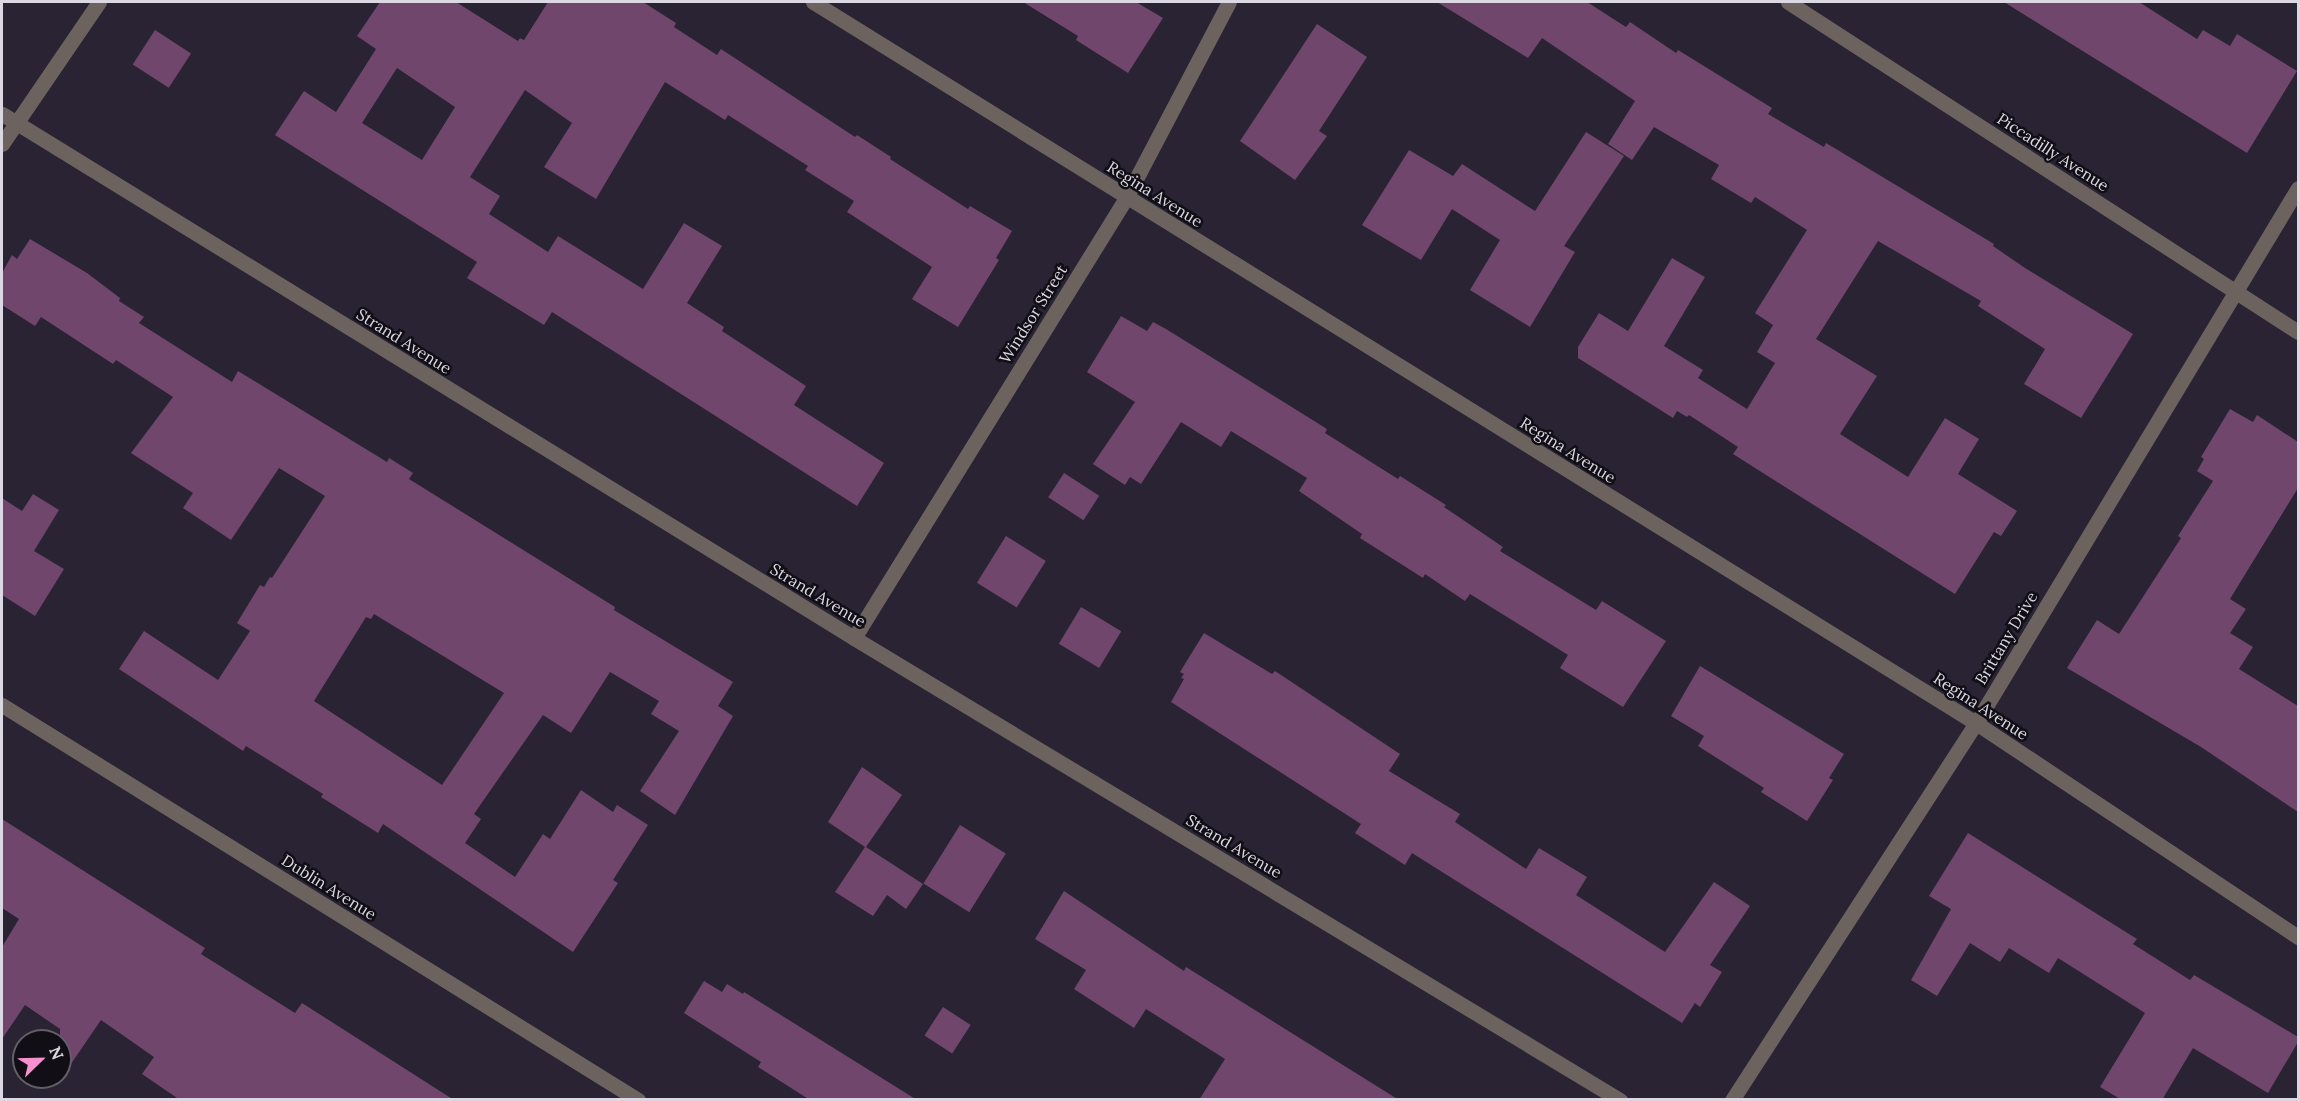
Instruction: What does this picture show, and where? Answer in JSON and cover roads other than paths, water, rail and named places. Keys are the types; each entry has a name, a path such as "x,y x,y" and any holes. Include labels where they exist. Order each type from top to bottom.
{"street":[{"path":"2,144 99,2"},
{"name":"Regina Avenue","path":"813,2 1976,723 2298,937"},
{"name":"Windsor Street","path":"854,638 1126,198 1229,2"},
{"name":"Piccadilly Avenue","path":"1788,2 2298,332"},
{"name":"Strand Avenue","path":"2,114 854,638 1620,1100"},
{"name":"Brittany Drive","path":"1732,1100 1976,723 2298,188"},
{"name":"Dublin Avenue","path":"2,705 638,1100"}]}
